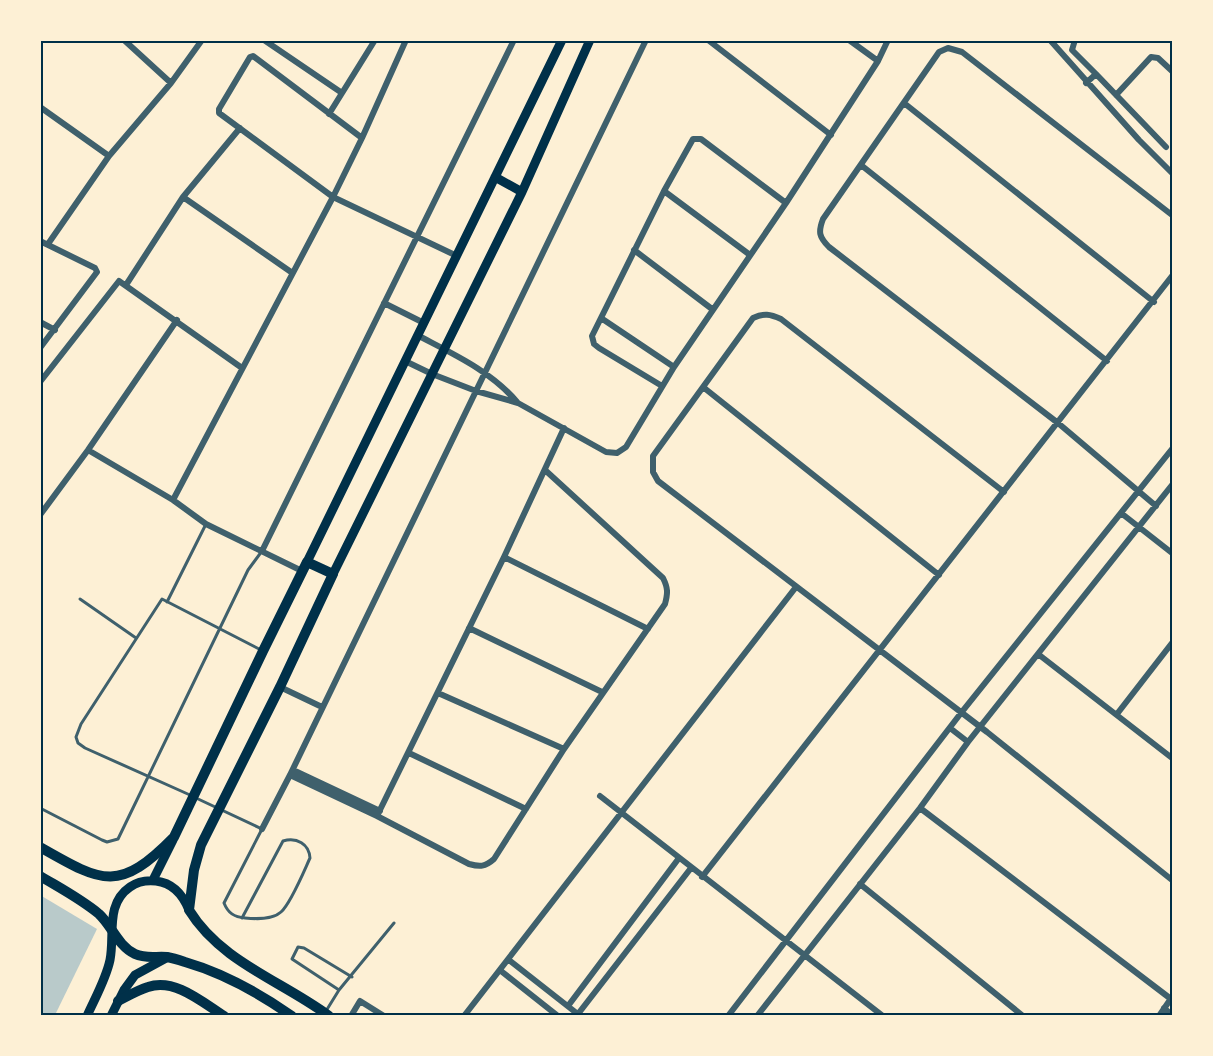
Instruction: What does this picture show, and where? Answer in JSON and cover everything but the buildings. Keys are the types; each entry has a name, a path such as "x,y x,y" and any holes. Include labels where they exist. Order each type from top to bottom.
{"main road":[{"path":"153,880 262,651 562,40"},
{"path":"189,910 194,870 201,845 522,192 590,40"},
{"path":"495,177 522,192"},
{"path":"305,567 333,574"},
{"path":"40,847 84,872 112,877 127,874 138,868 156,855 174,837"},
{"path":"40,876 88,906 112,928 119,941 135,954 145,957 168,957 201,967 233,980 292,1016"},
{"path":"87,1016 110,959 114,908 122,893 135,884 153,880 172,886 185,900 204,933 229,954 327,1014"},
{"path":"111,1016 135,975 168,957"},
{"path":"118,1001 148,987 165,984 186,992 224,1016"}],"street":[{"path":"124,40 171,83"},
{"path":"48,244 109,156 171,83 202,40"},
{"path":"264,40 342,93"},
{"path":"329,114 375,40"},
{"path":"173,500 363,138 406,40"},
{"path":"262,551 514,40"},
{"path":"262,829 292,772 646,40"},
{"path":"708,40 831,135"},
{"path":"849,40 878,61"},
{"path":"405,361 476,391 518,403 606,452 617,453 626,447 712,309 831,135 878,61 888,40"},
{"path":"1050,40 1086,83 1173,173"},
{"path":"1075,40 1072,50 1166,147"},
{"path":"1156,506 1058,423 829,247 821,239 819,230 823,219 939,52 948,48 962,52 1173,215"},
{"path":"363,138 252,56 219,109 219,113 333,197 457,256"},
{"path":"1116,95 1151,57 1158,58 1173,71"},
{"path":"1086,83 1096,74"},
{"path":"904,102 1154,302"},
{"path":"40,107 109,156"},
{"path":"126,285 183,197 240,128"},
{"path":"662,386 594,344 592,336 664,191 693,139 697,138 786,203"},
{"path":"861,165 1107,361"},
{"path":"664,191 750,255"},
{"path":"183,197 291,272"},
{"path":"40,241 97,270 96,275 40,348"},
{"path":"634,250 712,309"},
{"path":"702,877 1173,276"},
{"path":"40,382 118,281 177,320 242,368"},
{"path":"384,303 424,322"},
{"path":"1004,492 782,319 762,314 753,318 703,387 654,456 652,466 658,482 980,727 1173,880"},
{"path":"601,318 674,367"},
{"path":"40,515 88,450 177,320"},
{"path":"40,322 55,330"},
{"path":"417,335 485,372 504,387 518,403"},
{"path":"703,387 939,575"},
{"path":"379,813 564,428"},
{"path":"728,1016 961,713 1173,449"},
{"path":"88,450 173,500 206,524 262,551 305,567"},
{"path":"292,772 379,813 469,864 480,867 494,859 564,748 665,604 668,588 663,578 545,470"},
{"path":"757,1016 920,807 968,741 1173,485"},
{"path":"1121,513 1173,553"},
{"path":"504,557 648,629"},
{"path":"464,1016 796,587"},
{"path":"469,628 603,692"},
{"path":"1117,714 1173,643"},
{"path":"1038,654 1173,758"},
{"path":"280,687 322,707"},
{"path":"438,693 564,748"},
{"path":"950,728 968,741"},
{"path":"409,753 526,809"},
{"path":"600,796 883,1016"},
{"path":"920,807 1172,998 1159,1016"},
{"path":"568,1006 679,858"},
{"path":"509,960 579,1015 691,868"},
{"path":"860,884 1023,1016"},
{"path":"501,971 558,1016"},
{"path":"351,1016 360,1001 384,1016"},
{"path":"1164,1008 1173,1015"}],"lane":[{"path":"166,602 206,524"},
{"path":"40,808 107,842 118,839 249,567 262,551"},
{"path":"80,599 136,638"},
{"path":"242,918 283,841 289,839 305,844 309,849 310,858 282,911 271,917 258,919 242,918 235,916 227,910 224,903 262,829 85,748 78,743 76,737 81,724 161,599 262,651"},
{"path":"327,1014 339,990 394,923"},
{"path":"339,990 292,959 298,947 304,948 352,977"}],"shaded area":[{"path":"40,895 97,929 55,1015 41,1015"}]}
